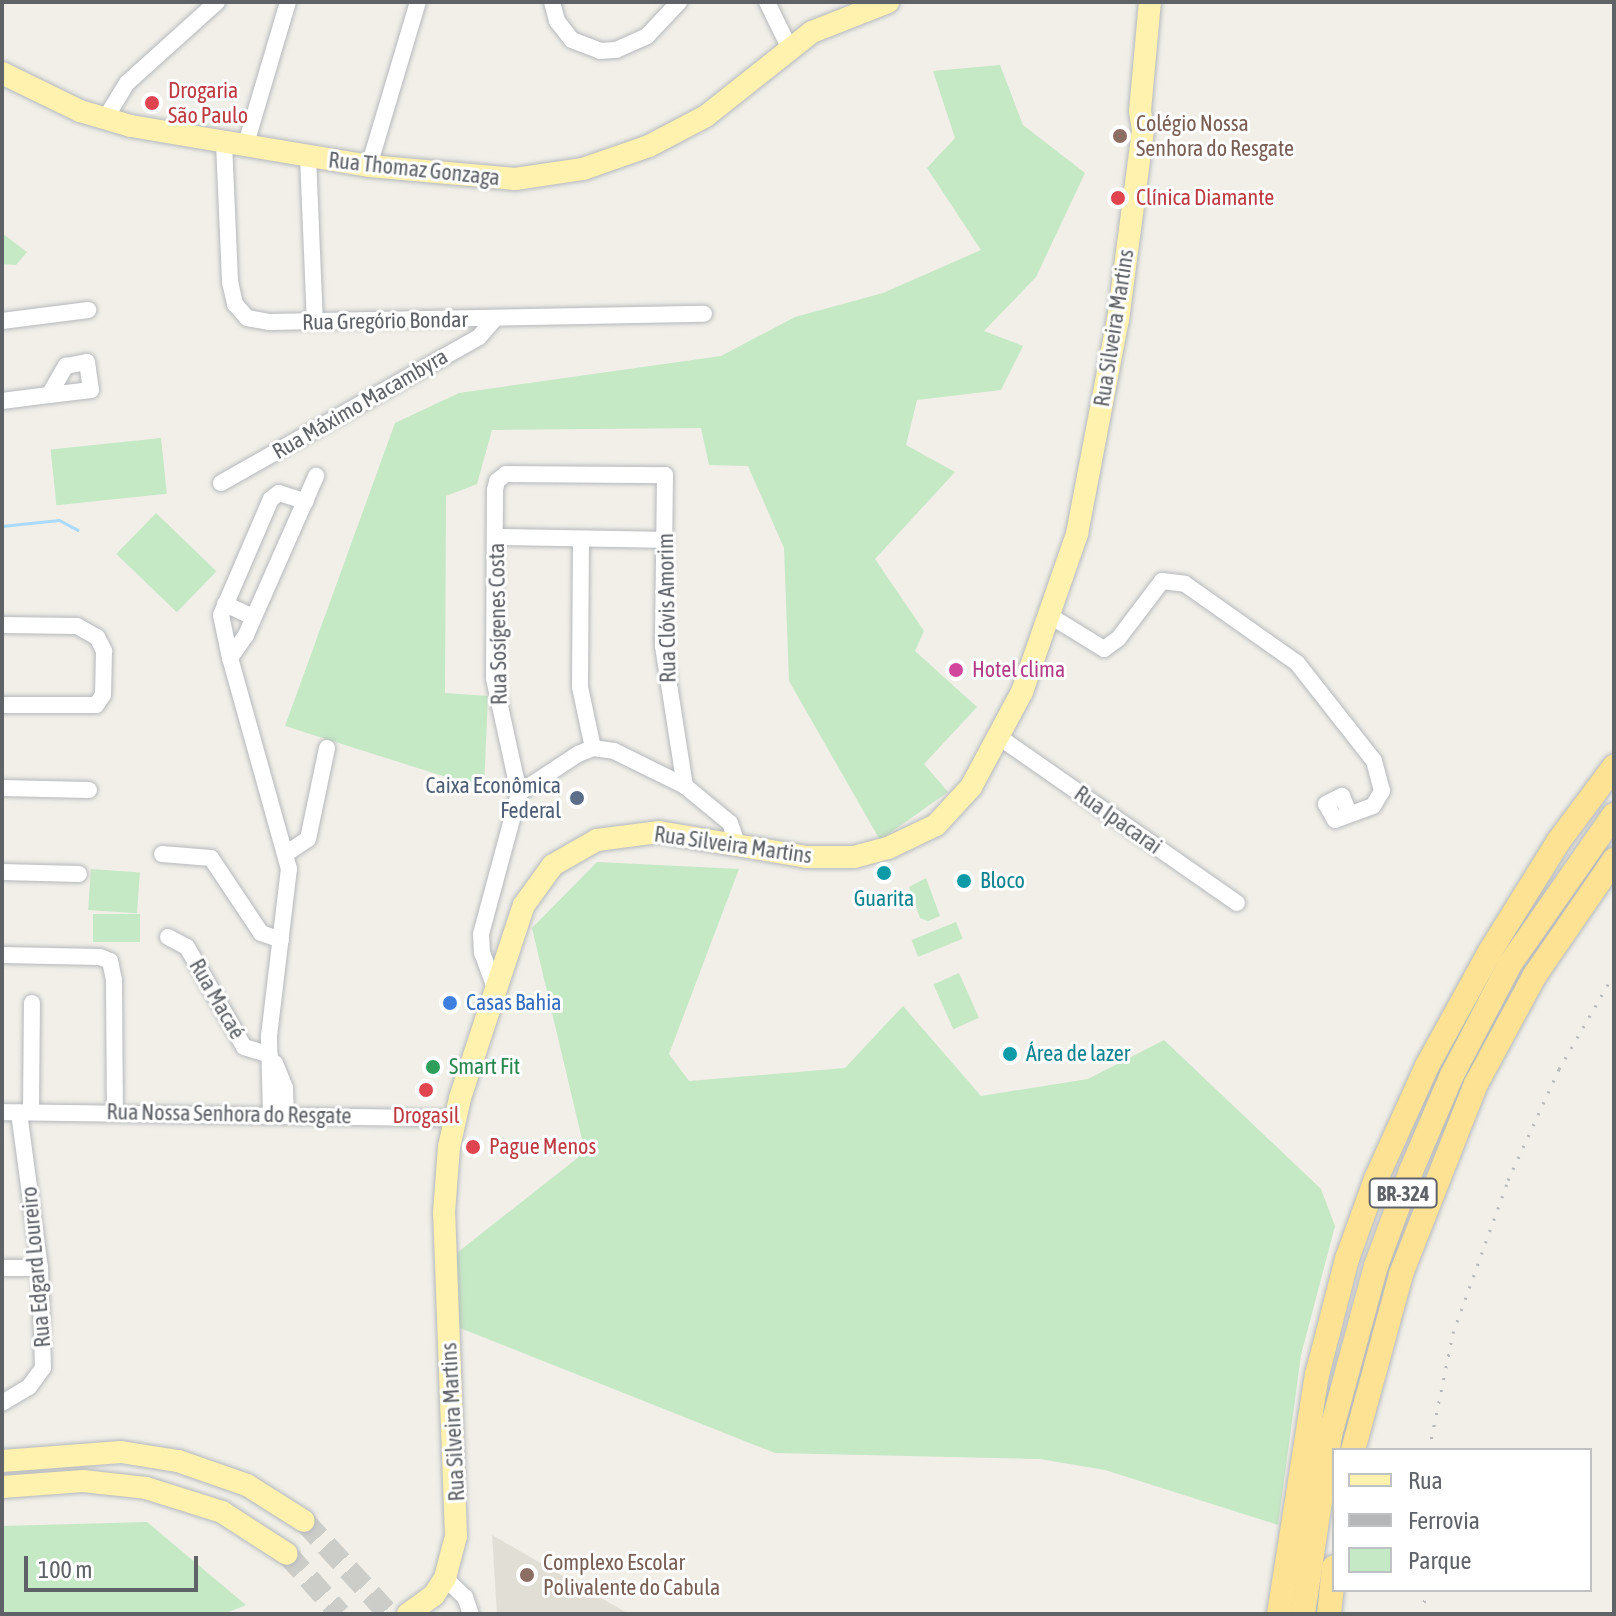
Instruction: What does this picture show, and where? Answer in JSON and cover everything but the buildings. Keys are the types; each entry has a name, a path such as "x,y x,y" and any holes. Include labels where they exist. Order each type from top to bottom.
{"highway":[{"path":"1279,1614 1295,1488 1329,1319 1376,1179 1413,1096 1512,914 1614,767"},
{"name":"BR-324","path":"1303,1614 1330,1435 1376,1266 1436,1110 1474,1028 1532,930 1614,815"},
{"name":"BR-324","path":"1354,1448 1401,1274 1476,1084 1535,975 1614,860"},
{"path":"1376,1266 1413,1096"},
{"path":"1329,1614 1332,1586"}],"main road":[{"name":"Rua Thomaz Gonzaga","path":"2,73 105,119 234,145 369,166 515,179 583,169 680,131 789,47 838,18 888,2"},
{"name":"Rua Silveira Martins","path":"445,1578 457,1507 444,1213 455,1118 524,905 537,882 571,851 627,833 687,834 734,824 830,859 888,848 936,825 954,809 999,737 1052,617 1077,534 1111,363 1143,130 1140,111 1150,2"},
{"name":"Rua Silveira Martins","path":"1143,130 1152,113 1165,2"},
{"path":"2,1461 121,1452 178,1461 247,1485 304,1521"},
{"path":"2,1487 83,1481 146,1488 222,1512 287,1554"},
{"path":"408,1614 434,1595 445,1578"}],"street":[{"path":"105,119 127,83 217,2"},
{"name":"Rua Gregório Bondar","path":"288,2 234,145 226,233 235,304 256,321 494,320 704,314"},
{"path":"369,166 418,2"},
{"path":"552,2 557,21 572,40 600,51 616,50 647,36 679,2"},
{"path":"767,2 789,47"},
{"path":"308,157 315,321"},
{"path":"2,321 88,310"},
{"name":"Rua Máximo Macambyra","path":"221,483 479,337 494,320"},
{"path":"2,401 49,395"},
{"name":"Rua Sosígenes Costa","path":"519,793 494,678 497,481 522,474 665,475"},
{"name":"Rua Clóvis Amorim","path":"665,475 665,671 685,786"},
{"path":"230,658 253,617 316,476"},
{"path":"278,1115 285,1088 270,1055 287,853 220,624 225,604 274,494 306,502"},
{"path":"496,537 665,540"},
{"path":"581,540 580,687 593,748"},
{"path":"1052,617 1104,649 1118,639 1162,581 1185,584 1297,663 1374,761 1382,782 1379,799 1368,810 1349,813"},
{"path":"225,604 253,617"},
{"path":"2,625 71,625 91,632 104,651 103,695 86,707 2,705"},
{"name":"Rua Ipacarai","path":"999,737 1237,903"},
{"path":"287,853 308,839 327,748"},
{"path":"495,988 482,953 481,934 519,793 553,766 593,748 639,761 685,786 734,824"},
{"path":"2,788 89,790"},
{"path":"162,854 211,858 261,933 281,940"},
{"path":"2,872 79,874"},
{"name":"Rua Macaé","path":"168,937 187,947 244,1047 270,1055"},
{"path":"2,955 100,957 110,961 114,980 115,1113"},
{"name":"Rua Edgard Loureiro","path":"2,1403 29,1387 43,1368 40,1268 17,1112 32,1003"},
{"name":"Rua Nossa Senhora do Resgate","path":"17,1112 455,1118"},
{"path":"2,1268 40,1268"},
{"path":"445,1578 465,1597 471,1614"}],"shaded area":[{"name":"Complexo Escolar Polivalente do Cabula","path":"492,1535 629,1614 497,1614"}],"green space":[{"path":"1000,65 1023,125 1085,173 1036,277 984,331 1023,346 1001,390 917,400 906,445 955,472 875,559 924,631 915,651 977,707 924,764 948,792 880,840 789,681 784,548 748,466 709,465 701,428 492,430 477,484 446,496 445,693 488,696 484,789 285,726 395,423 459,393 721,356 795,317 883,293 981,250 927,168 955,138 933,71"},
{"path":"2,233 27,252 16,265 2,264"},
{"path":"161,438 167,494 56,505 51,450"},
{"path":"156,513 216,571 177,612 116,554"},
{"path":"597,862 739,869 669,1054 689,1081 845,1068 903,1006 981,1096 1088,1079 1164,1040 1321,1189 1335,1226 1301,1355 1278,1525 1105,1470 1040,1459 775,1453 450,1324 448,1260 585,1152 532,928"},
{"path":"91,869 140,872 137,913 88,910"},
{"path":"926,878 940,916 928,921 920,918 909,887"},
{"path":"93,914 140,914 140,942 93,942"},
{"path":"956,922 963,939 918,957 911,940"},
{"path":"959,973 979,1018 953,1029 933,984"},
{"path":"147,1522 246,1605 224,1614 2,1614 2,1526"}],"waterway":[{"path":"2,526 59,520 78,530"}],"tunnel":[{"path":"304,1521 389,1614"},
{"path":"287,1554 340,1614"}],"railway":[{"path":"1429,1448 1453,1333 1508,1180 1559,1069 1614,974"},
{"path":"1424,1614 1425,1592"}],"place":[{"name":"Drogaria São Paulo","path":"152,103"},
{"name":"Colégio Nossa Senhora do Resgate","path":"1120,136"},
{"name":"Clínica Diamante","path":"1118,198"},
{"name":"Hotel clima","path":"956,670"},
{"name":"Caixa Econômica Federal","path":"577,798"},
{"name":"Guarita","path":"884,873"},
{"name":"Bloco","path":"964,881"},
{"name":"Casas Bahia","path":"450,1003"},
{"name":"Área de lazer","path":"1010,1054"},
{"name":"Smart Fit","path":"433,1067"},
{"name":"Drogasil","path":"426,1090"},
{"name":"Pague Menos","path":"473,1147"},
{"name":"Complexo Escolar Polivalente do Cabula","path":"527,1575"}]}
